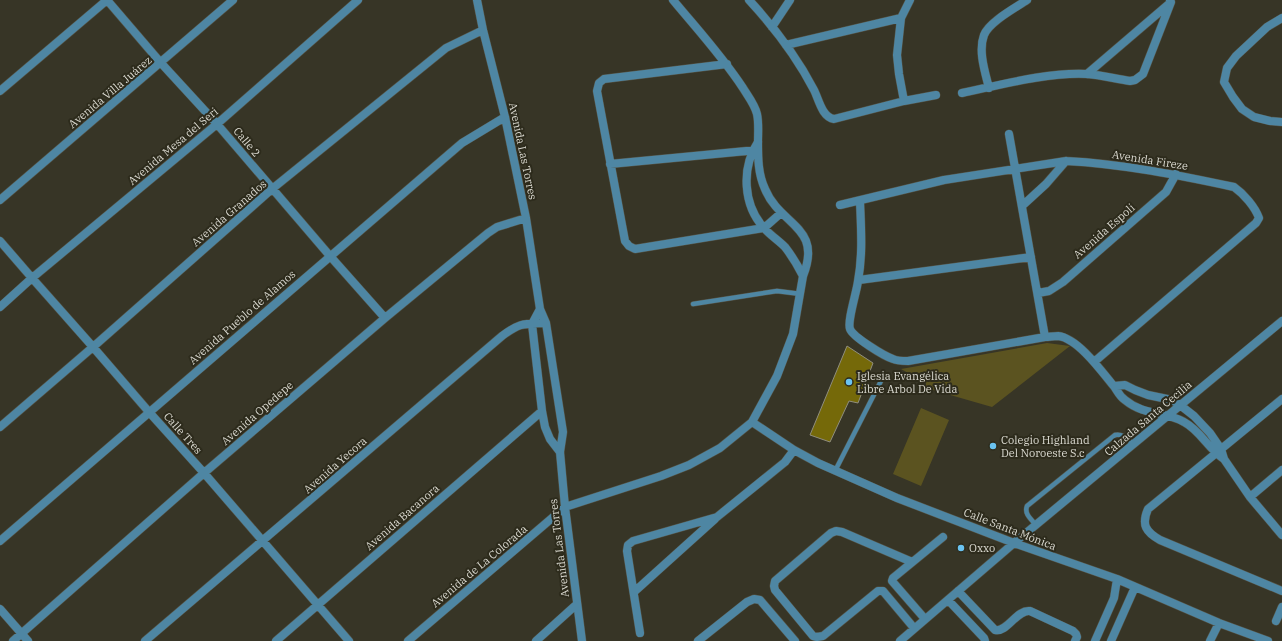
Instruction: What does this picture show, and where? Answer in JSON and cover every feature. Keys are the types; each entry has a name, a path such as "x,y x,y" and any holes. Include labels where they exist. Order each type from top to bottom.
{"street":[{"name":"Calle 2","path":"107,0 161,63 217,124 385,318"},
{"path":"0,91 107,0"},
{"name":"Avenida Villa Juárez","path":"0,200 233,0"},
{"name":"Avenida Mesa del Seri","path":"0,307 32,278 217,124 358,0"},
{"name":"Avenida Las Torres","path":"477,0 505,117 526,218 540,309 546,323 563,432 560,452 565,507 582,641"},
{"path":"565,507 661,476 689,465 720,448 752,422 777,376 793,334 803,276 807,266 808,257 806,239 794,224 781,213 768,196 760,177 757,147 757,114 754,106 727,64 673,0"},
{"path":"749,0 786,46 814,90 824,113 829,118 834,119 904,101 936,95"},
{"path":"772,27 790,0"},
{"path":"904,101 897,55 901,18 910,0"},
{"path":"989,88 983,58 982,44 984,35 990,26 1027,0"},
{"path":"1087,74 1172,1"},
{"path":"962,93 1043,77 1087,74 1130,81 1135,80 1143,74 1172,1"},
{"path":"786,46 901,18"},
{"path":"1282,18 1266,27 1236,56 1227,68 1224,82 1242,109 1254,117 1282,122"},
{"name":"Avenida Granados","path":"0,427 94,347 272,189 446,48 483,30"},
{"path":"727,64 604,79 599,84 597,91 624,241 635,249 764,228 781,213"},
{"name":"Avenida Pueblo de Alamos","path":"0,541 462,143 505,117"},
{"path":"1009,134 1045,338"},
{"path":"610,164 757,147"},
{"path":"757,147 749,164 746,181 748,198 754,214 764,228 785,248 795,261 803,276"},
{"path":"1022,206 1046,184 1066,161"},
{"name":"Avenida Fireze","path":"840,205 944,180 1066,161 1087,162 1176,174 1234,187 1240,191 1257,212 1259,218 1256,224 1094,362"},
{"name":"Avenida Espoli","path":"1038,293 1049,291 1063,282 1166,192 1176,174"},
{"path":"860,201 862,248 859,280 850,321 850,329 856,336 884,356 895,360 908,361 1057,336 1066,338 1094,362 1114,386 1116,392 1124,400 1136,408 1184,421 1192,426 1218,451 1250,497 1282,535"},
{"name":"Avenida Opedepe","path":"14,641 204,473 385,318 488,233 497,227 526,218"},
{"name":"Calle Tres","path":"0,241 349,641"},
{"path":"859,280 1031,257"},
{"path":"532,324 540,309"},
{"name":"Calzada Santa Cecilia","path":"900,641 1014,543 1282,321"},
{"name":"Avenida Yecora","path":"145,641 512,328 523,323 546,323"},
{"name":"Avenida Las Torres","path":"532,324 545,427 550,439 560,452"},
{"path":"1114,386 1125,385 1148,395 1167,398 1180,405 1194,416 1210,433 1218,451"},
{"path":"1281,400 1148,509 1145,516 1144,525 1150,534 1160,540 1282,591"},
{"name":"Avenida Bacanora","path":"276,641 542,411"},
{"name":"Calle Santa Mónica","path":"752,422 794,450 835,471 897,498 1014,543 1117,579 1219,623 1268,641"},
{"path":"634,592 717,517 785,462 794,450"},
{"path":"1250,497 1282,470"},
{"name":"Avenida de La Colorada","path":"408,641 565,507"},
{"path":"640,633 627,551 628,546 633,541 717,517"},
{"path":"912,562 842,532 836,531 831,533 775,581 774,586 775,590 813,636 823,636 881,590 914,628"},
{"path":"925,619 892,581 893,578 943,536"},
{"path":"1095,641 1114,598 1117,579"},
{"path":"1111,641 1135,587"},
{"path":"958,591 994,630 1001,630 1026,611 1030,611 1073,631 1077,637 1075,641"},
{"path":"698,641 747,602 754,599 760,600 795,641"},
{"path":"948,600 984,638 985,641"},
{"path":"536,641 577,604"},
{"path":"1276,621 1282,607"},
{"path":"0,609 28,641"},
{"path":"1104,623 1117,628"},
{"path":"1210,641 1219,623"}],"lane":[{"path":"693,304 777,291 801,294"},
{"path":"835,471 882,380"},
{"path":"1036,525 1026,513 1027,506 1115,435 1123,435 1133,444"}],"shaded area":[{"path":"1047,343 1070,346 992,407 926,388 926,383 901,369"},
{"path":"921,408 949,420 921,486 893,474"}],"building":[{"name":"Iglesia Evangélica Libre Arbol De Vida","path":"847,346 873,363 858,403 849,401 830,442 810,435"}],"place":[{"name":"Iglesia Evangélica Libre Arbol De Vida","path":"849,382"},
{"name":"Colegio Highland Del Noroeste S.c","path":"993,446"},
{"name":"Oxxo","path":"961,548"}]}
